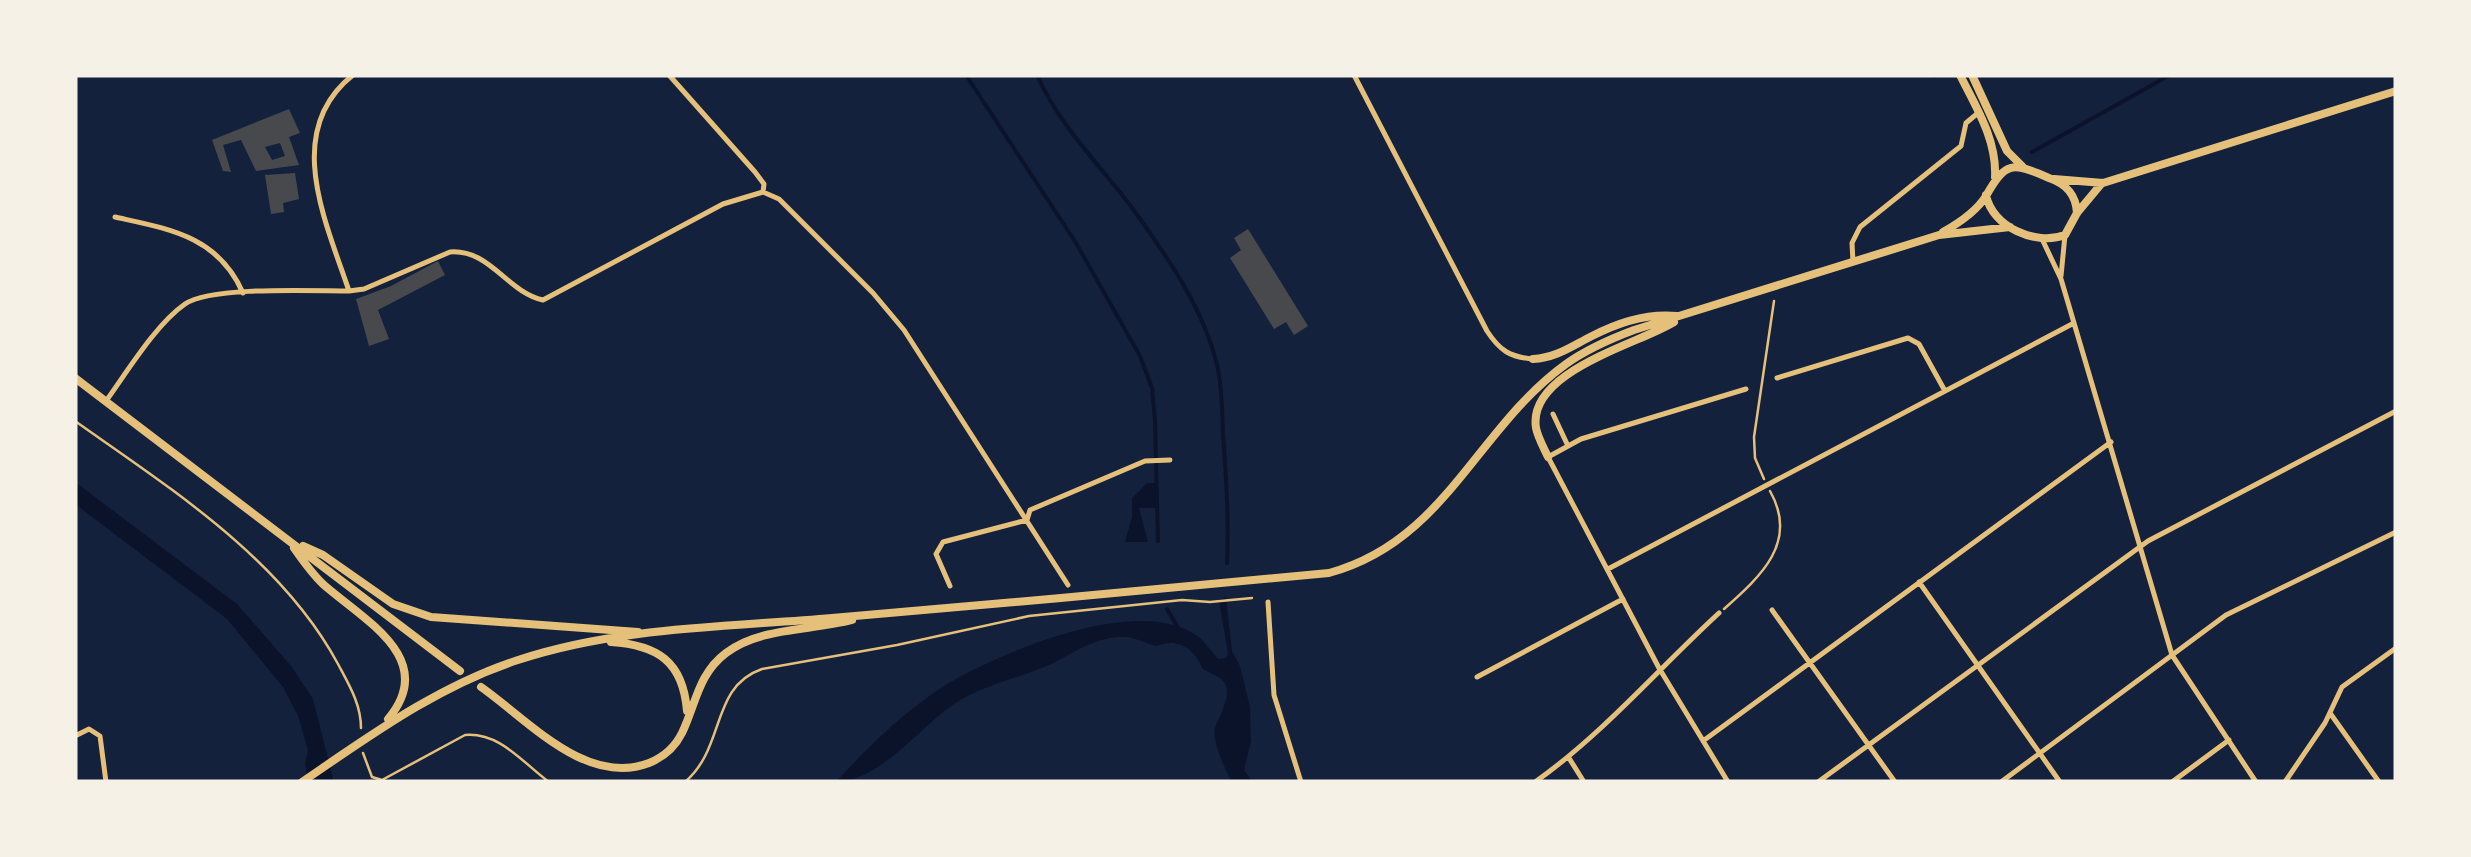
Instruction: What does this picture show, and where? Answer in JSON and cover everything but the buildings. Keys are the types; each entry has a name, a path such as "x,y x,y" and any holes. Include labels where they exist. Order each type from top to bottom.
{"main road":[{"path":"1940,234 1964,220 1986,195 1995,177 1995,155 1960,75"},
{"path":"1972,75 2007,151 2022,168"},
{"path":"1995,177 2007,169 2022,168 2054,179 2102,182 2396,91"},
{"path":"2054,179 2070,190 2077,213"},
{"path":"1986,195 1994,216 2042,240 2065,235 2102,182"},
{"path":"302,782 380,729 458,684 545,652 592,641 1329,573 1370,559 1410,533 1526,401 1564,364 1611,339 1940,234 2010,226"},
{"path":"1533,359 1555,356 1604,330 1650,316 1682,316"},
{"path":"1548,457 1536,424 1539,408 1550,392 1585,363 1652,334 1682,316"},
{"path":"75,378 460,670"},
{"path":"289,540 324,555 394,604 431,618 658,633"},
{"path":"289,540 311,572 382,632 400,658 406,680 403,695 398,708 380,729"},
{"path":"480,687 568,751 615,768 643,766 666,754 680,738 700,682 731,649 758,637 833,625 870,614"},
{"path":"592,641 638,644 661,656 680,678 688,716"}],"street":[{"path":"349,291 316,188 313,158 318,126 326,107 339,86 353,75"},
{"path":"669,75 756,172 764,192"},
{"path":"1354,75 1487,332 1498,348 1513,357 1533,359"},
{"path":"1853,262 1852,243 1860,228 1961,146 1966,123 1978,112"},
{"path":"106,401 182,306 207,295 364,289 450,252 462,251 480,258 528,297 543,300 723,204 764,192 779,199 873,293 904,330 1068,585"},
{"path":"116,217 194,238 232,273 243,293"},
{"path":"2061,279 2065,235"},
{"path":"2042,240 2061,279 2172,655 2256,782"},
{"path":"1608,570 2074,324"},
{"path":"1776,378 1908,338 1920,344 1945,392"},
{"path":"1728,782 1659,668 1548,457 1581,439 1746,389"},
{"path":"1818,782 2141,545 2396,411"},
{"path":"1553,414 1568,446"},
{"path":"1702,741 2111,442"},
{"path":"1026,520 1030,510 1145,461 1170,460"},
{"path":"950,586 936,554 943,542 1026,520"},
{"path":"2001,782 2226,615 2396,532"},
{"path":"1918,582 2060,782"},
{"path":"1477,677 1623,599"},
{"path":"1268,602 1274,694 1302,782"},
{"path":"1772,610 1895,782"},
{"path":"1535,782 1569,758 1613,718 1659,668 1719,613"},
{"path":"2285,782 2330,713 2342,687 2396,648"},
{"path":"2330,713 2379,782"},
{"path":"75,736 89,729 100,736 106,782"},
{"path":"2172,782 2229,740"},
{"path":"1569,758 1584,782"}],"path":[{"path":"1719,613 1746,589 1776,550 1782,530 1780,508 1755,458 1754,437 1774,301"},
{"path":"75,421 267,568 322,633 356,697 361,728"},
{"path":"685,782 707,758 731,691 750,673 762,668 898,645 1029,616 1182,600 1252,598"},
{"path":"363,752 372,777 382,780 466,735 479,734 491,737 550,782"}],"water":[{"path":"75,482 237,604 291,666 313,699 334,782 308,782 308,750 298,716 283,687 227,619 75,504"},
{"path":"1147,483 1156,483 1157,508 1139,508 1148,542 1125,542 1132,498"},
{"path":"1226,597 1232,651 1240,666 1250,707 1251,741 1244,770 1253,782 1232,782 1217,748 1215,728 1227,691 1223,681 1203,669 1185,647 1172,643 1157,646 1125,637 1092,643 1049,665 969,696 943,712 879,766 850,780 836,782 880,737 929,696 965,674 1047,639 1113,623 1145,621 1173,625 1200,638 1218,659 1226,658 1219,600"}],"waterway":[{"path":"966,75 1076,243 1140,356 1152,388 1158,541"},
{"path":"1037,75 1068,127 1168,259 1208,336 1221,395 1227,563"},
{"path":"2032,152 2170,75"},
{"path":"1167,609 1180,631"}]}
